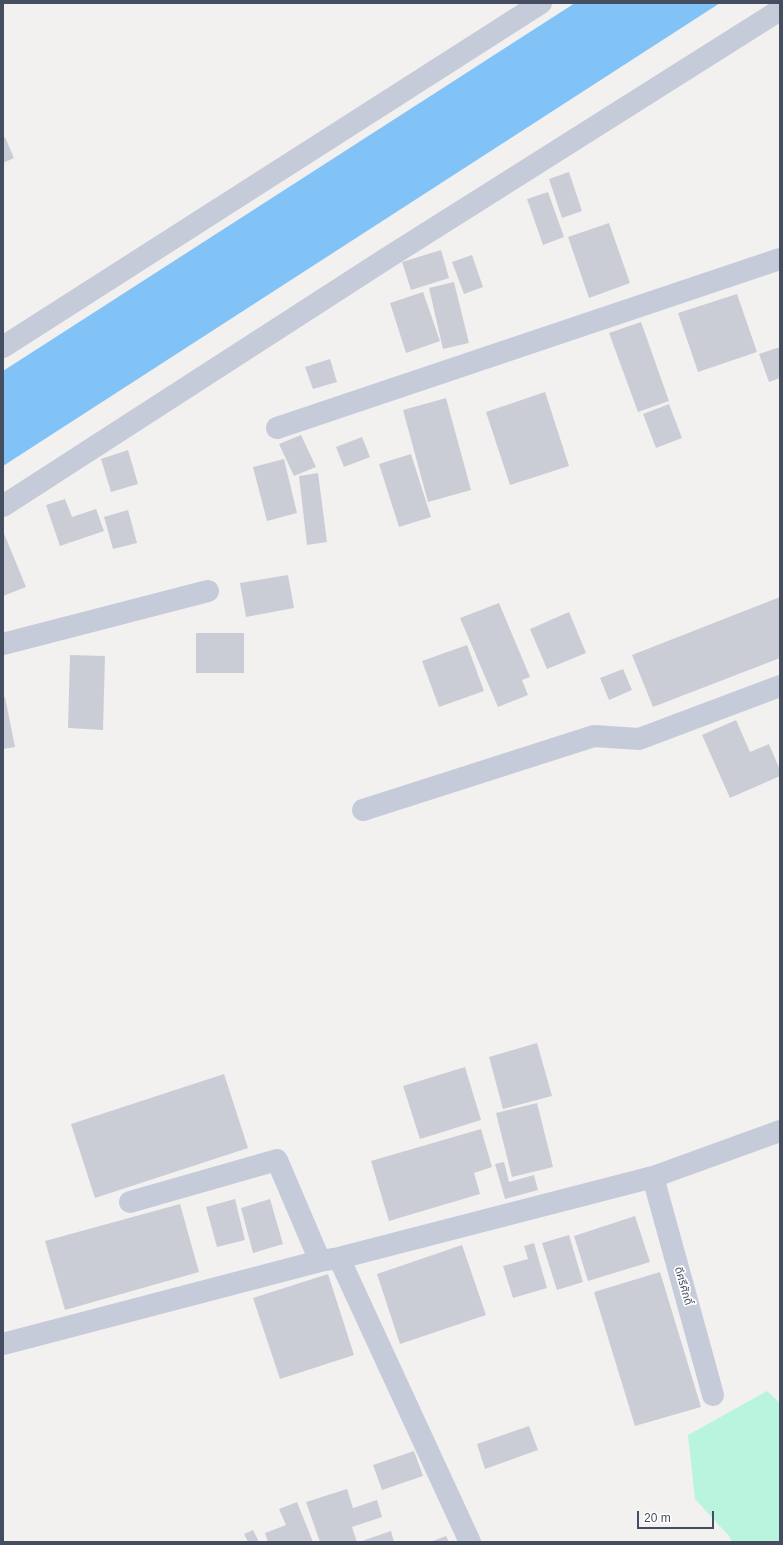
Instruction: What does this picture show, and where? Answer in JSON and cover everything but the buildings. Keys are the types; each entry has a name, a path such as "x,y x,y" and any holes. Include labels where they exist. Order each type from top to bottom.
{"street":[{"path":"3,347 542,3"},
{"path":"3,506 390,256 780,10"},
{"path":"277,428 780,259"},
{"path":"3,644 208,591"},
{"path":"363,810 594,736 639,739 780,686"},
{"path":"3,1344 653,1177 780,1131"},
{"path":"130,1202 277,1160 329,1260 470,1542"},
{"name":"ดีศรีศักดิ์","path":"653,1177 713,1394"}],"green space":[{"path":"767,1391 780,1403 780,1542 732,1542 729,1536 695,1499 688,1435"}],"water":[{"path":"575,3 720,3 3,466 3,371"}]}
